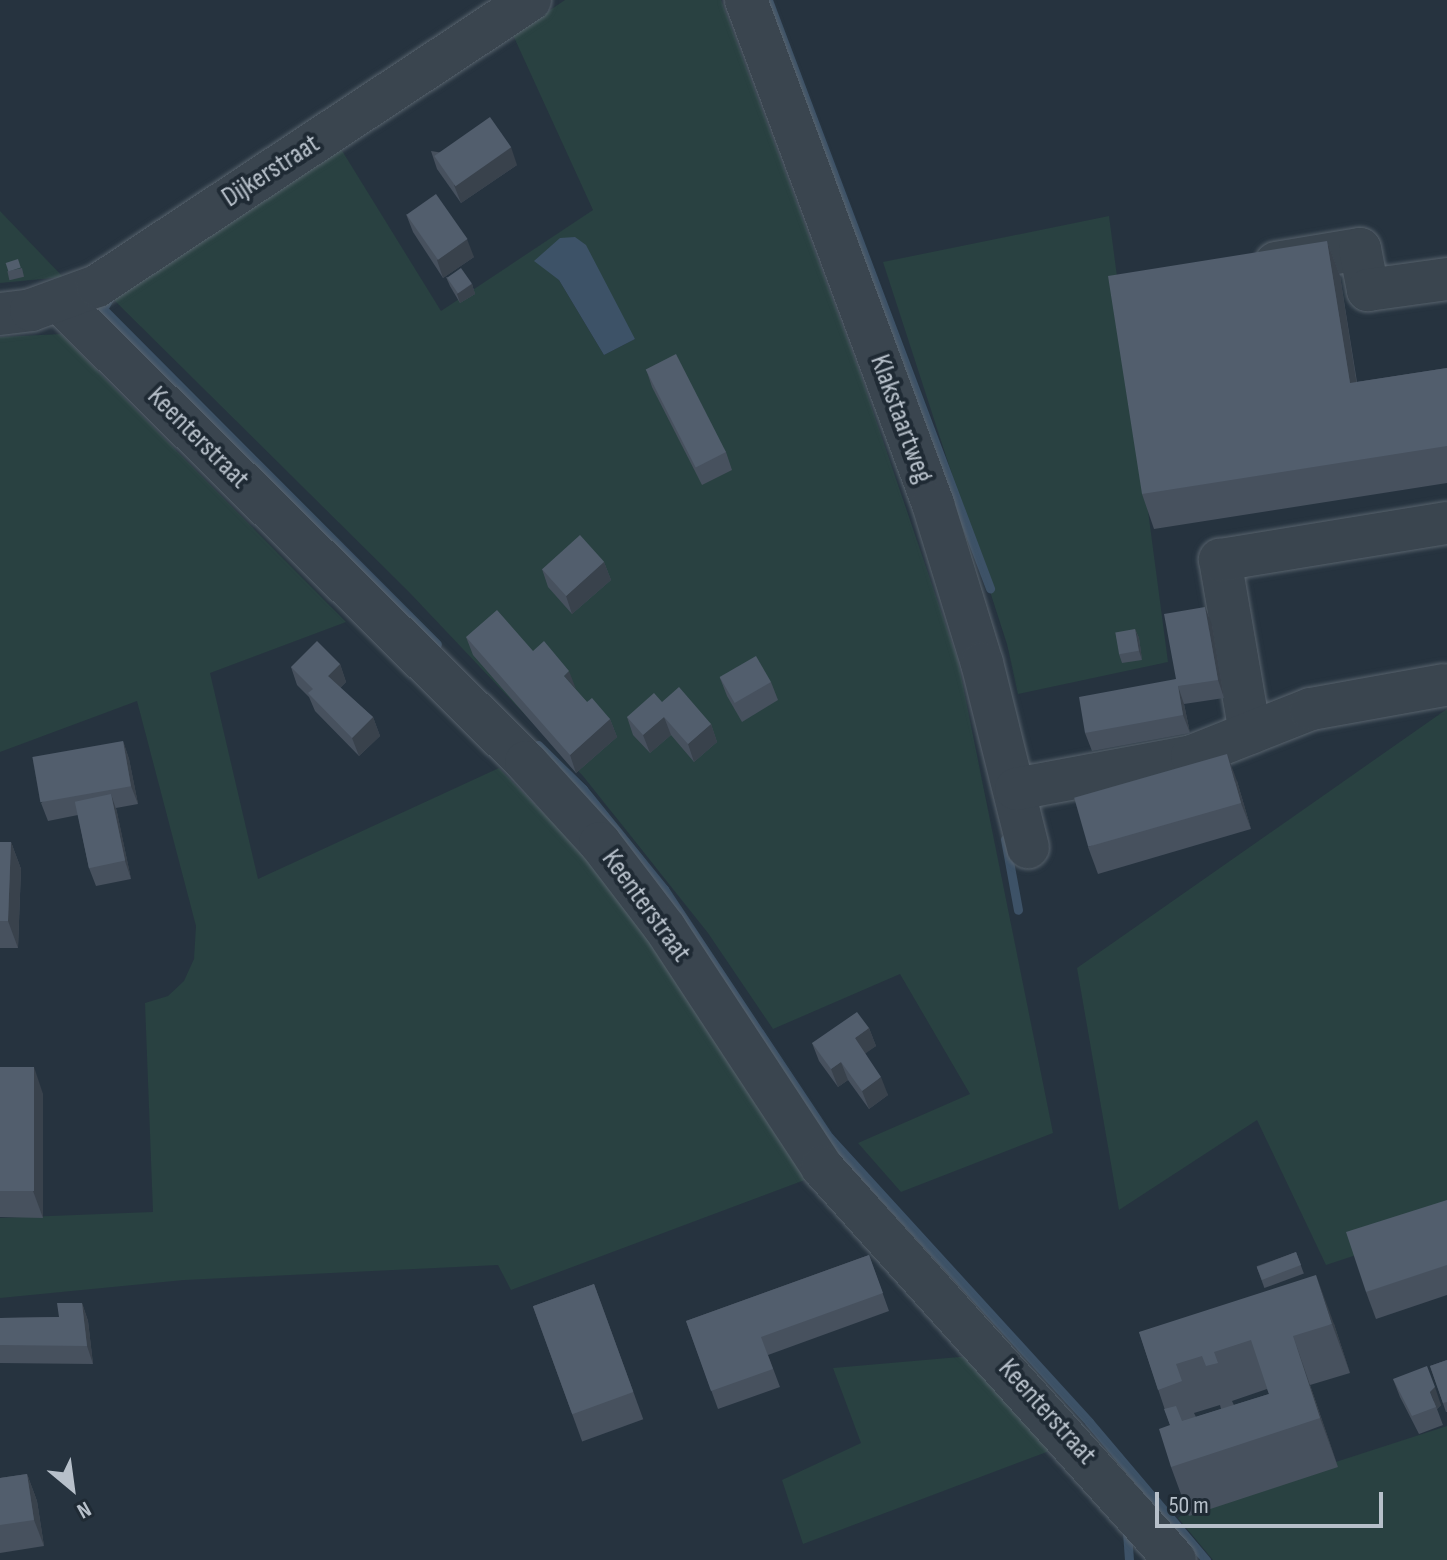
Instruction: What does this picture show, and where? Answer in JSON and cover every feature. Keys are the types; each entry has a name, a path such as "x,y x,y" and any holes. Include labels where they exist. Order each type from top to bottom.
{"street":[{"name":"Dijkerstraat","path":"0,314 59,301 97,286 530,0"},
{"name":"Klakstaartweg","path":"746,0 933,504 1016,789 1028,847"},
{"path":"1244,269 1360,249 1368,290 1447,279"},
{"name":"Keenterstraat","path":"59,301 526,762 600,843 665,928 822,1167 1175,1560"},
{"path":"1250,733 1220,560 1447,523"},
{"path":"1016,789 1192,756 1311,709 1444,685"}],"green space":[{"path":"565,0 721,0 861,376 958,661 1053,1133 901,1192 858,1143 970,1094 900,974 773,1029 708,933 583,776 409,592 114,300 341,149 441,311 593,210 513,35","holes":["559,280 635,339 604,355"]},
{"path":"0,211 63,277 0,283"},
{"path":"1109,216 1168,662 1018,694 1007,644 883,262"},
{"path":"61,334 346,622 210,673 258,879 499,768 616,887 818,1175 511,1290 498,1265 184,1280 0,1298 0,1218 153,1212 145,1003 168,996 184,981 194,959 196,926 137,701 0,752 0,337"},
{"path":"1447,709 1447,1225 1326,1265 1257,1120 1119,1210 1077,968"},
{"path":"971,1356 1052,1450 803,1544 782,1480 861,1443 833,1368"},
{"path":"1447,1426 1447,1560 1213,1560 1178,1518 1190,1509"}],"water":[{"path":"575,237 586,245 635,339 604,355 559,280 534,261 560,238"}],"building":[{"path":"490,117 511,147 456,186 434,156"},
{"path":"436,194 468,239 438,260 407,215"},
{"path":"1327,241 1350,383 1447,368 1447,446 1142,494 1108,276"},
{"path":"18,259 21,268 8,272 6,263"},
{"path":"461,268 472,284 458,293 447,278"},
{"path":"676,354 726,452 696,467 646,369"},
{"path":"580,535 604,562 566,596 542,569"},
{"path":"1205,607 1218,680 1178,686 1183,715 1085,733 1079,697 1176,679 1164,614"},
{"path":"497,610 533,651 544,641 569,671 564,676 587,702 592,698 610,719 570,755 466,637"},
{"path":"1135,629 1139,651 1119,654 1115,632"},
{"path":"317,641 340,664 328,676 373,717 352,738 308,693 313,689 291,667"},
{"path":"756,656 771,682 735,703 720,677"},
{"path":"679,687 711,724 688,744 664,717 643,735 627,717 654,693 662,702"},
{"path":"123,741 131,786 40,802 32,757"},
{"path":"1227,754 1241,803 1088,847 1074,798"},
{"path":"111,794 125,861 89,868 75,802"},
{"path":"0,842 11,842 8,921 0,921"},
{"path":"857,1012 869,1028 855,1038 881,1077 862,1091 841,1062 831,1069 812,1043"},
{"path":"0,1067 34,1067 34,1191 0,1191"},
{"path":"1447,1200 1447,1265 1366,1292 1346,1232"},
{"path":"1296,1252 1301,1265 1262,1280 1257,1267"},
{"path":"869,1255 883,1293 761,1337 773,1369 711,1391 686,1321"},
{"path":"1316,1275 1332,1324 1293,1336 1320,1418 1171,1467 1159,1429 1170,1425 1164,1409 1176,1406 1182,1421 1269,1394 1251,1340 1214,1352 1218,1363 1206,1366 1202,1356 1176,1364 1182,1381 1158,1390 1139,1332"},
{"path":"594,1284 633,1392 572,1414 533,1306"},
{"path":"57,1303 82,1303 87,1346 0,1345 0,1318 59,1317"},
{"path":"1447,1360 1447,1402 1443,1403 1430,1366"},
{"path":"1427,1366 1435,1387 1430,1392 1436,1407 1412,1416 1393,1379"},
{"path":"27,1474 34,1520 0,1525 0,1478"}],"waterway":[{"path":"768,0 990,588"},
{"path":"111,295 103,309 437,644"},
{"path":"538,745 583,789 664,889 829,1137 1089,1422 1206,1560"},
{"path":"1005,839 1018,910"},
{"path":"1129,1560 1127,1533 1130,1536"}]}
